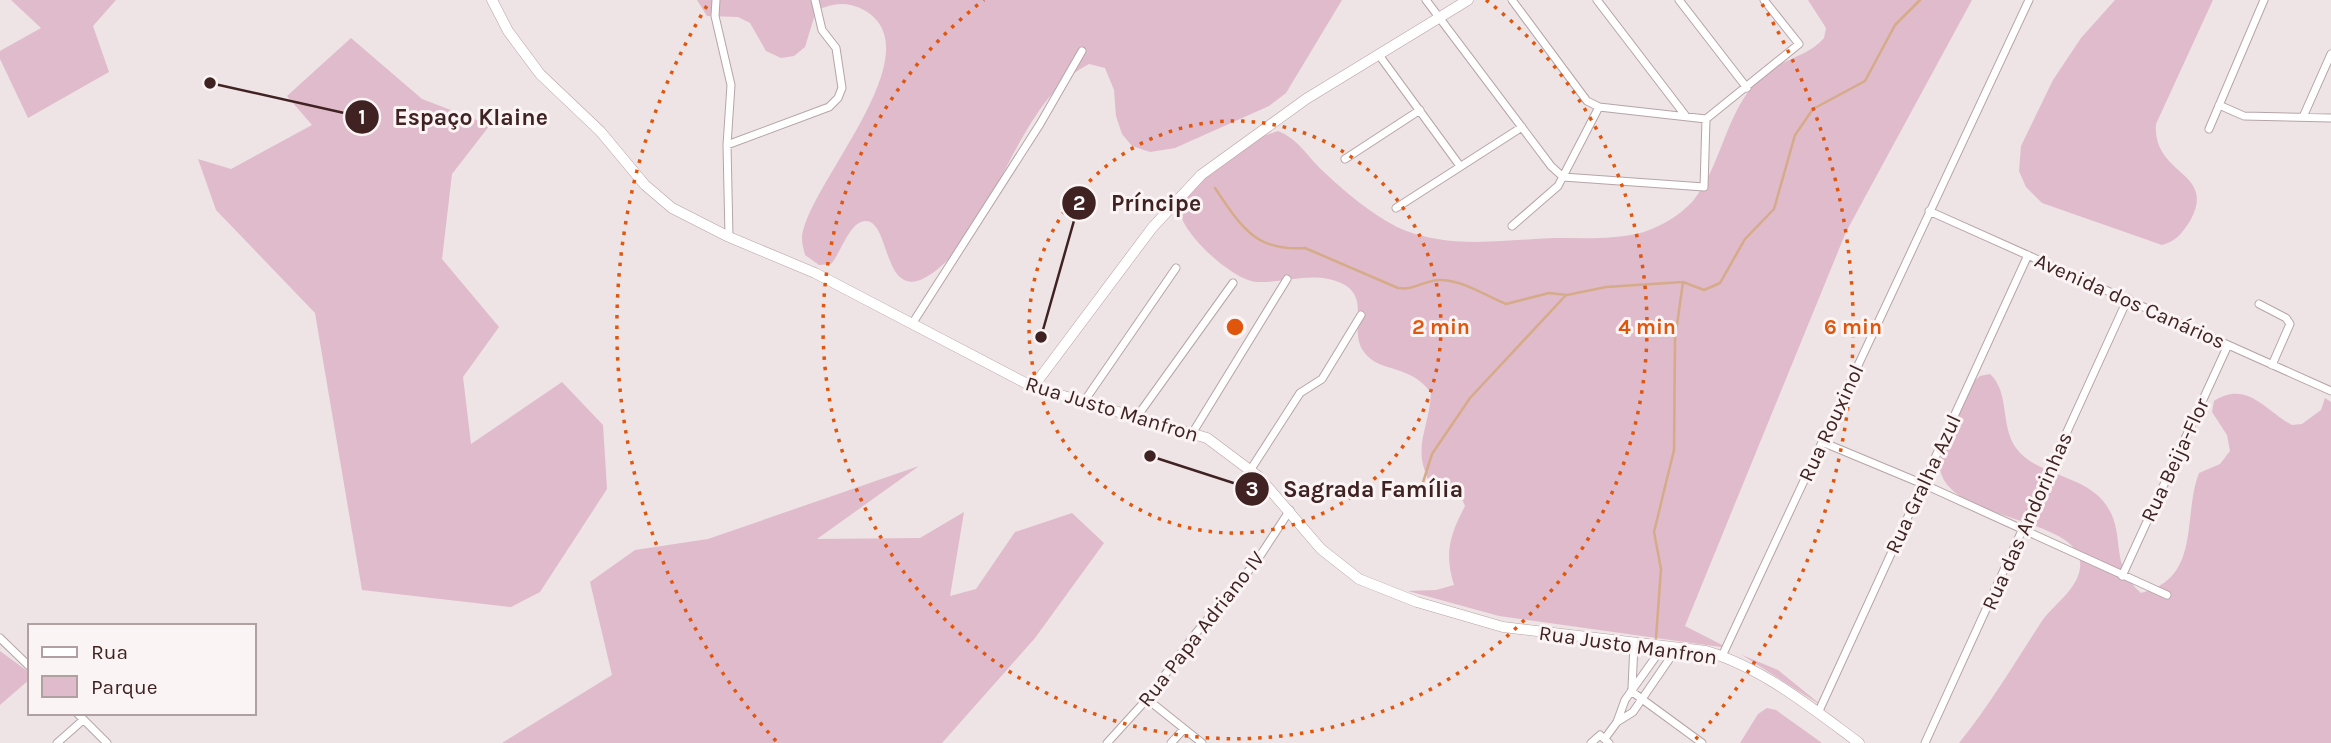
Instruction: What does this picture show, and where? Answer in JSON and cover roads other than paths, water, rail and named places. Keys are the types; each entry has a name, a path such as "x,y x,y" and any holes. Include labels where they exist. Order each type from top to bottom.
{"main road":[{"name":"Rua Justo Manfron","path":"492,0 508,31 533,66 600,131 645,185 673,208 729,237 815,273 1033,387 1082,404 1193,432 1223,447 1251,469 1334,563 1359,579 1417,602 1503,627 1722,656 1766,678 1859,743"},
{"path":"1033,387 1153,228 1201,175 1306,100 1468,0"}],"street":[{"path":"716,0 715,16 730,79 727,145 729,237"},
{"path":"727,145 829,107 838,98 842,88 836,48 826,36 815,0"},
{"path":"1426,0 1438,19 1563,177 1704,187 1706,120"},
{"path":"1512,0 1587,101 1599,107 1685,115 1706,120"},
{"path":"1597,0 1685,115"},
{"path":"1679,0 1747,88"},
{"path":"1706,120 1799,44 1764,0"},
{"name":"Rua Rouxinol","path":"1722,656 2029,0"},
{"path":"2209,129 2264,0"},
{"path":"912,324 1040,124 1082,51"},
{"path":"2303,117 2331,54"},
{"path":"1379,55 1460,166"},
{"path":"2219,105 2244,116 2331,118"},
{"path":"1512,226 1553,191 1599,107"},
{"path":"1345,159 1420,110"},
{"path":"1396,208 1522,127"},
{"name":"Avenida dos Canários","path":"1929,211 2331,391"},
{"name":"Rua Gralha Azul","path":"1818,713 2028,255"},
{"path":"1082,404 1176,268"},
{"path":"1193,432 1287,279"},
{"path":"1136,418 1233,283"},
{"name":"Rua das Andorinhas","path":"1925,743 2127,299"},
{"path":"2259,304 2286,318 2290,324 2272,365"},
{"path":"1251,469 1300,393 1322,379 1361,315"},
{"name":"Rua Beija-Flor","path":"2122,576 2228,345"},
{"path":"1822,442 1923,484 2023,532 2167,595"},
{"name":"Rua Papa Adriano IV","path":"1107,743 1147,699 1196,633 1256,562 1290,510"},
{"path":"0,638 28,665"},
{"path":"1632,690 1634,644"},
{"path":"1591,743 1596,736 1608,740 1617,722 1620,708 1662,648"},
{"path":"1617,722 1629,716 1643,699 1677,648"},
{"path":"1632,690 1702,743"},
{"path":"1147,699 1202,743"},
{"path":"79,715 107,743"},
{"path":"57,743 83,720"},
{"path":"1171,743 1184,729"}],"waterway":[{"path":"1215,188 1241,224 1261,241 1273,246 1305,248 1398,288 1409,288 1436,280 1450,281 1506,304 1549,293 1567,295 1606,287 1683,282 1704,290 1720,283 1745,239 1774,209 1795,135 1813,109 1865,81 1895,25 1920,0"},
{"path":"1656,638 1661,569 1654,532 1674,450 1675,339 1683,282"},
{"path":"1419,495 1432,454 1470,398 1566,295"}],"place":[{"name":"Espaço Klaine","path":"210,83"},
{"name":"Príncipe","path":"1041,337"},
{"name":"Sagrada Família","path":"1150,456"}]}
